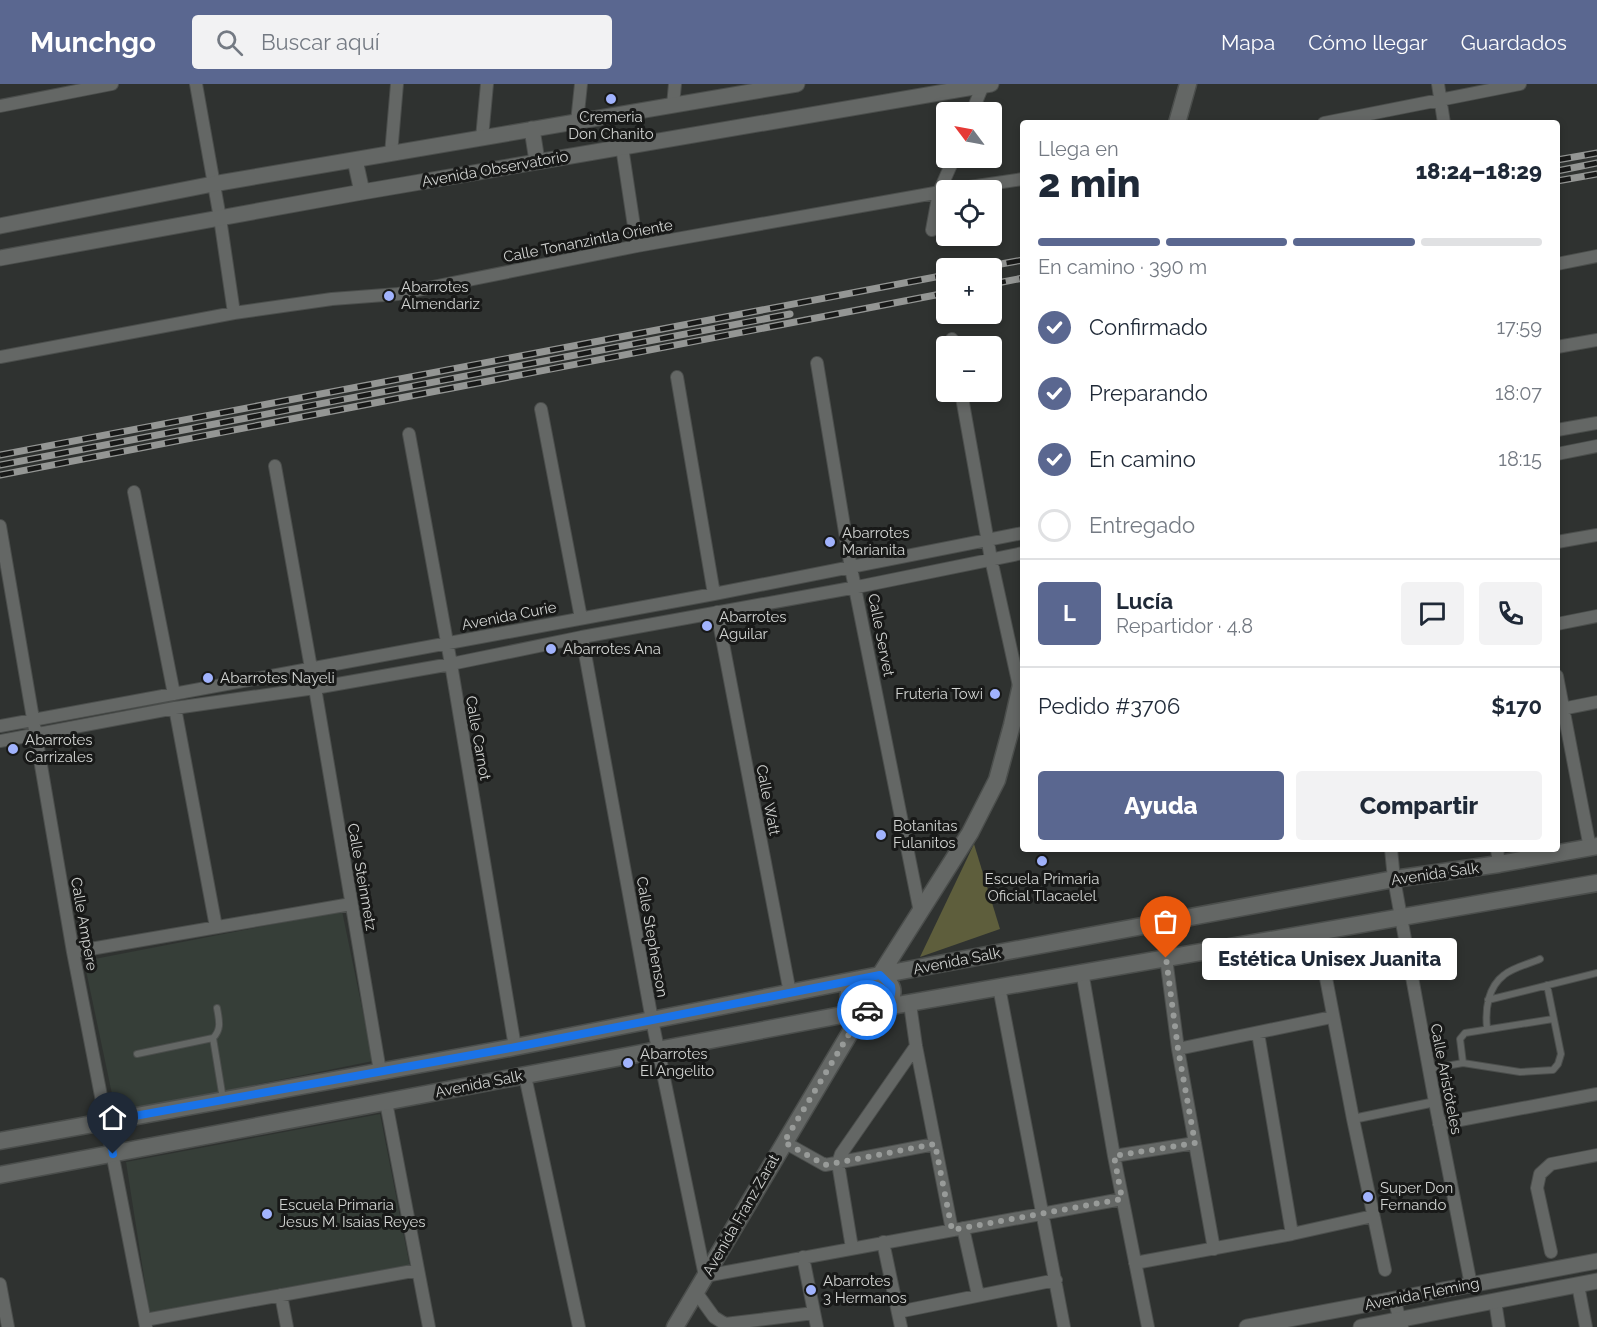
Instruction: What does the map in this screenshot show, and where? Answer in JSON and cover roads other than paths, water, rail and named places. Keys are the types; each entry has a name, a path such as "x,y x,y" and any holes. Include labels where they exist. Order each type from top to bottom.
{"main road":[{"path":"1178,120 1188,84"},
{"path":"860,980 849,989 848,999 854,1007 869,1010 890,1000 892,991 889,982 880,975 969,833 997,780 1018,724 1020,695"},
{"name":"Avenida Salk","path":"1560,850 1593,847"},
{"name":"Avenida Salk","path":"0,1141 516,1047 880,975 1394,879 1498,857 1546,852"},
{"name":"Avenida Salk","path":"0,1175 1082,971 1597,883"},
{"name":"Avenida Franz Zarat","path":"675,1327 784,1142 869,1010"}],"street":[{"path":"0,106 64,89 112,84"},
{"path":"196,84 234,313"},
{"path":"391,154 397,84"},
{"path":"482,138 487,84"},
{"path":"577,122 581,84"},
{"path":"673,105 675,84"},
{"path":"0,226 213,184 797,84"},
{"path":"977,102 986,84"},
{"name":"Avenida Observatorio","path":"0,258 537,161 986,84"},
{"path":"1438,84 1444,120"},
{"path":"1339,120 1520,84"},
{"path":"532,129 537,161"},
{"path":"622,147 637,246"},
{"path":"356,160 362,192"},
{"name":"Calle Tonanzintla Oriente","path":"1002,182 1020,179"},
{"name":"Calle Tonanzintla Oriente","path":"0,357 234,313 332,299 398,294 637,246 936,193"},
{"path":"932,230 936,218"},
{"path":"1560,263 1597,256"},
{"path":"1560,346 1597,340"},
{"name":"Calle Servet","path":"817,363 851,568 920,912"},
{"path":"677,377 714,594"},
{"path":"963,402 987,540 1020,677"},
{"path":"541,409 581,618"},
{"path":"1560,429 1597,423"},
{"name":"Calle Carnot","path":"409,434 451,664 516,1047"},
{"path":"1560,453 1597,446"},
{"path":"275,466 311,668"},
{"path":"134,492 174,694"},
{"name":"Calle Ampere","path":"0,526 73,952 145,1324"},
{"name":"Avenida Curie","path":"0,726 714,594 1020,534"},
{"path":"1560,541 1597,535"},
{"path":"0,741 175,708 315,688 451,664 1020,554"},
{"name":"Calle Watt","path":"717,612 790,993"},
{"path":"1560,623 1597,616"},
{"name":"Calle Stephenson","path":"582,637 652,1020 705,1276"},
{"name":"Calle Steinmetz","path":"315,688 380,1071"},
{"path":"1593,847 1560,710 1597,702"},
{"path":"175,708 216,927"},
{"name":"Calle Aristóteles","path":"1391,852 1394,879 1439,1124 1471,1285"},
{"path":"73,952 351,904"},
{"path":"1317,931 1332,1017 1385,1270"},
{"path":"1166,958 1178,1049 1214,1249"},
{"path":"1082,971 1114,1156 1148,1327"},
{"path":"999,987 1064,1327"},
{"path":"910,1004 935,1144 978,1295"},
{"path":"1178,1049 1332,1017"},
{"path":"1258,1033 1292,1234"},
{"path":"852,1248 838,1163 841,1154 916,1046"},
{"path":"525,1076 579,1327"},
{"path":"1439,1124 1597,1094"},
{"path":"386,1102 429,1327"},
{"path":"1353,1119 1435,1102"},
{"path":"784,1142 825,1165 935,1144"},
{"path":"1114,1156 1195,1143"},
{"path":"1554,1269 1536,1188 1540,1174 1551,1164 1597,1155"},
{"path":"705,1276 1122,1199"},
{"path":"1135,1263 1292,1234 1373,1216"},
{"path":"884,1242 901,1327"},
{"path":"803,1257 817,1327"},
{"name":"Avenida Fleming","path":"1247,1327 1597,1261"},
{"path":"145,1324 280,1295 418,1270"},
{"path":"898,1312 1056,1280"},
{"name":"Avenida Fleming","path":"1361,1327 1401,1323 1494,1301 1597,1281"},
{"path":"0,1284 8,1327"},
{"path":"1578,1285 1586,1327"},
{"path":"696,1292 714,1317 725,1324 814,1313"},
{"path":"280,1295 286,1327"},
{"path":"1394,1299 1401,1323"},
{"path":"1494,1301 1499,1327"}],"lane":[{"path":"1487,1028 1485,1014 1488,1000 1496,984 1505,974 1540,959"},
{"path":"1488,1000 1597,973"},
{"path":"1429,1069 1463,1063 1520,1072 1553,1070 1561,1054 1547,985"},
{"path":"137,1054 213,1038 219,1032 220,1027 217,1008"},
{"path":"1463,1063 1460,1039 1465,1033 1553,1019"},
{"path":"213,1038 224,1100"}],"railway":[{"path":"1560,159 1597,153"},
{"path":"1560,170 1597,163"},
{"path":"1560,180 1597,174"},
{"path":"1002,264 1020,261"},
{"path":"0,455 936,277"},
{"path":"1002,282 1020,279"},
{"path":"0,475 936,295"},
{"path":"0,465 790,314"}],"place":[{"name":"Cremeria Don Chanito","path":"611,99"},
{"name":"Abarrotes Almendariz","path":"389,296"},
{"name":"Abarrotes Marianita","path":"830,542"},
{"name":"Abarrotes Aguilar","path":"707,626"},
{"name":"Abarrotes Ana","path":"551,649"},
{"name":"Abarrotes Nayeli","path":"208,678"},
{"name":"Fruteria Towi","path":"995,694"},
{"name":"Abarrotes Carrizales","path":"13,749"},
{"name":"Botanitas Fulanitos","path":"881,835"},
{"name":"Escuela Primaria Oficial Tlacaelel","path":"1042,861"},
{"name":"Estética Unisex Juanita","path":"1166,958"},
{"name":"Abarrotes El Angelito","path":"628,1063"},
{"name":"Super Don Fernando","path":"1368,1197"},
{"name":"Escuela Primaria Jesus M. Isaias Reyes","path":"267,1214"},
{"name":"Abarrotes 3 Hermanos","path":"811,1290"}]}
